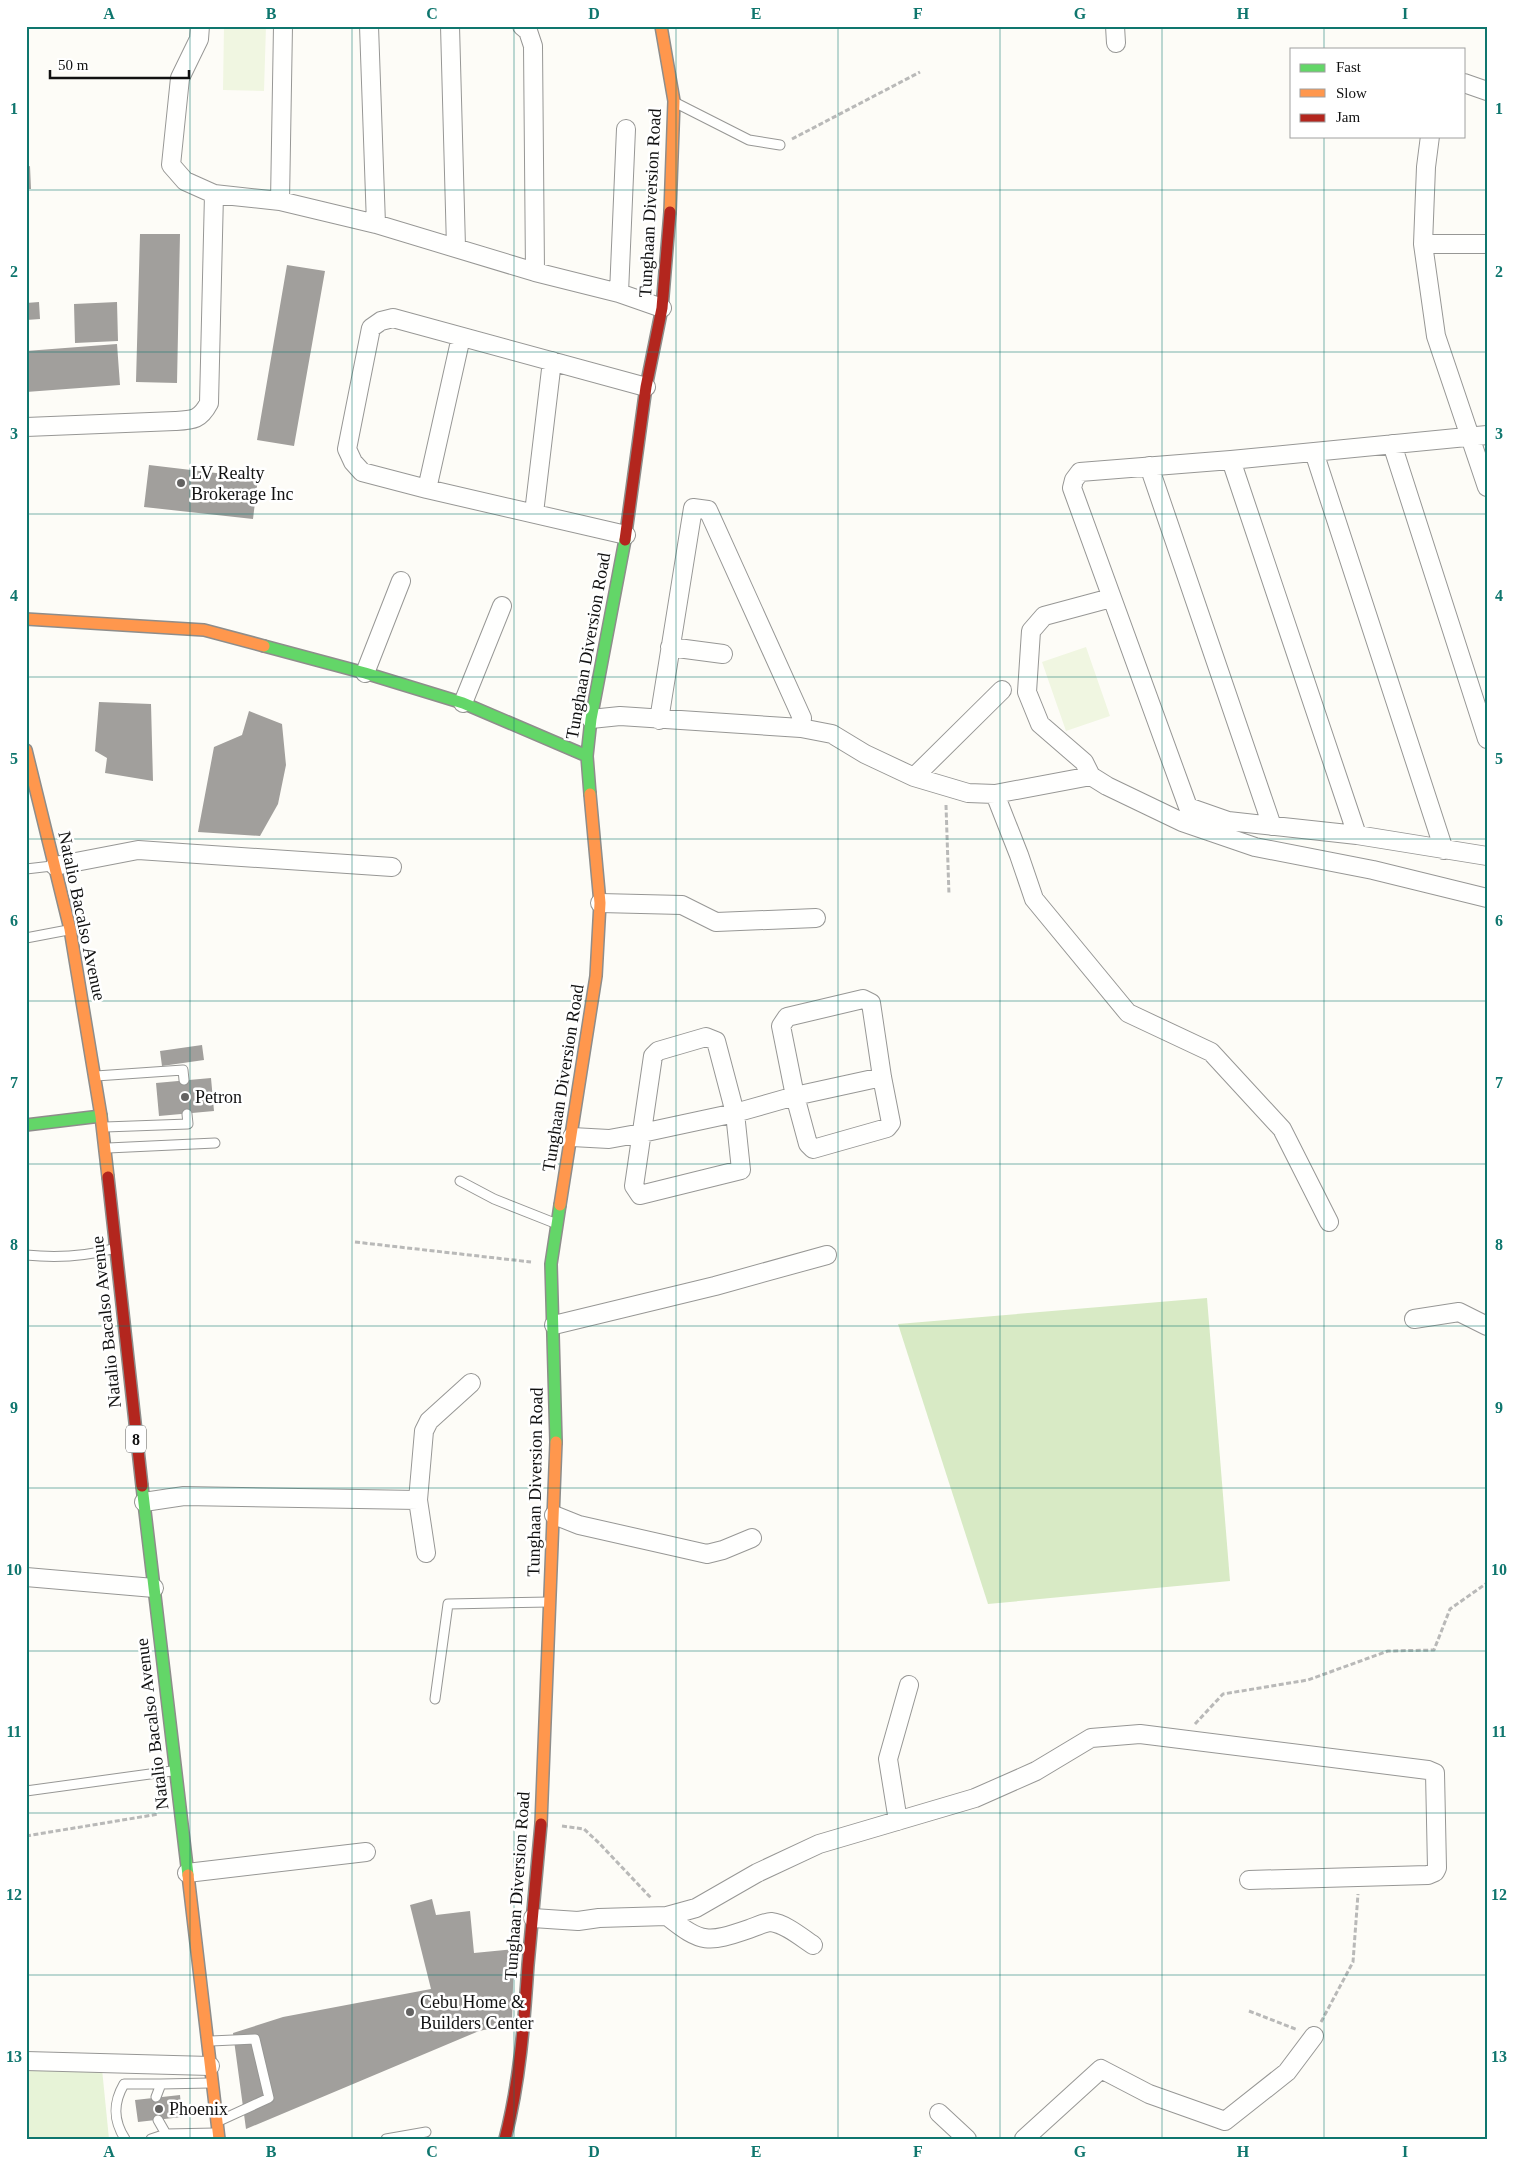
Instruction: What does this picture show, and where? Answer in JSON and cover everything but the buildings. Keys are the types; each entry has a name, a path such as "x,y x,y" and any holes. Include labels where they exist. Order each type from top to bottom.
{"main road":[{"name":"Tunghaan Diversion Road","path":"505,2139 514,2105 524,2034 541,1824 556,1442 551,1264 596,976 600,904 587,756 591,718 626,535 646,387 662,308 670,225 674,101 661,26"},
{"path":"26,619 204,630 365,673 463,703 587,756"},
{"name":"Natalio Bacalso Avenue","path":"26,750 70,930 102,1121 175,1771 219,2133"},
{"path":"26,1125 102,1121"}],"street":[{"path":"200,26 199,39 180,78 171,165 185,181 214,194 280,202 376,224 535,272 619,293 662,308"},
{"path":"280,202 282,26"},
{"path":"369,26 376,224"},
{"path":"450,26 456,247"},
{"path":"522,26 528,31 533,46 535,272"},
{"path":"1466,84 1487,90"},
{"path":"619,293 626,129"},
{"path":"1430,138 1426,167 1423,244 1436,336 1479,436 1487,487"},
{"path":"26,427 194,420 204,413 209,403 214,194"},
{"path":"1423,244 1487,244"},
{"path":"626,535 362,472 353,462 347,449 371,328 381,321 392,318 646,387"},
{"path":"427,489 461,337"},
{"path":"534,513 552,361"},
{"path":"1479,436 1231,460 1080,472 1074,480 1072,488 1188,806 1228,820 1357,835 1487,856"},
{"path":"1392,444 1487,739"},
{"path":"1314,452 1444,850"},
{"path":"1231,460 1357,835"},
{"path":"1149,466 1272,826"},
{"path":"659,720 692,508 708,510 802,718 801,728"},
{"path":"365,673 401,582"},
{"path":"1111,598 1044,616 1031,631 1027,692 1040,724 1084,762 1092,776 1107,786 1182,822 1255,847 1373,870 1487,898"},
{"path":"463,703 502,606"},
{"path":"670,647 723,654"},
{"path":"914,777 1002,690"},
{"path":"591,718 620,716 801,728 832,734 865,754 914,777 968,793 995,794 1092,776"},
{"path":"995,794 1034,899 1128,1013 1211,1052 1276,1122 1282,1129 1329,1222"},
{"path":"55,866 138,850 392,867"},
{"path":"600,904 682,905 716,922 816,918"},
{"path":"864,999 871,1002 882,1077 892,1119 890,1126 813,1149 808,1144 795,1096 781,1026 784,1019 864,999"},
{"path":"706,1037 716,1042 735,1113 741,1170 640,1195 634,1186 653,1056 658,1051 706,1037"},
{"path":"572,1137 610,1139 642,1133 735,1113 795,1096 882,1077"},
{"path":"554,1325 715,1286 827,1254"},
{"path":"1414,1319 1459,1312 1487,1326"},
{"path":"426,1553 418,1500 426,1426 471,1383"},
{"path":"144,1502 184,1496 418,1500"},
{"path":"554,1515 579,1525 700,1553 723,1550 752,1538"},
{"path":"26,1577 154,1588"},
{"path":"898,1821 888,1759 909,1685"},
{"path":"533,1918 578,1921 598,1918 667,1916 696,1908 757,1873 818,1844 975,1798 1036,1771 1091,1738 1140,1734 1435,1772 1437,1868 1435,1872 1428,1875 1249,1880"},
{"path":"187,1873 366,1852"},
{"path":"667,1916 688,1933 704,1939 719,1939 770,1922 781,1925 813,1944"},
{"path":"1024,2139 1101,2069 1149,2094 1225,2121 1287,2072 1314,2036"},
{"path":"26,2061 210,2066"},
{"path":"939,2114 967,2139"}],"lane":[{"path":"674,101 749,140 780,145"},
{"path":"26,869 55,866"},
{"path":"26,938 70,930"},
{"path":"95,1076 183,1070 184,1080"},
{"path":"102,1121 188,1124 187,1114"},
{"path":"104,1148 215,1143"},
{"path":"460,1181 494,1199 557,1224"},
{"path":"26,1255 52,1257 87,1256 115,1248"},
{"path":"435,1699 448,1604 550,1602"},
{"path":"26,1790 175,1771"},
{"path":"151,2139 166,2134 219,2133 269,2098 255,2039 207,2041"},
{"path":"125,2139 117,2125 115,2108 124,2084 212,2083"},
{"path":"156,2098 161,2084"},
{"path":"158,2120 166,2134"},
{"path":"386,2139 426,2132"}],"path":[{"path":"780,145 920,72"},
{"path":"945,787 949,896"},
{"path":"355,1242 551,1264"},
{"path":"1181,1739 1223,1694 1308,1680 1388,1650 1434,1650 1450,1609 1487,1583"},
{"path":"26,1836 180,1810"},
{"path":"541,1824 584,1830 599,1843 667,1916"},
{"path":"1249,2011 1314,2036 1353,1962 1358,1894"}],"green space":[{"path":"224,26 266,26 264,91 223,90"},
{"path":"1086,647 1110,716 1066,731 1042,662"},
{"path":"1207,1298 1230,1581 988,1604 898,1324"},
{"path":"26,2067 102,2069 109,2139 26,2139"}],"traffic: fast":[{"path":"590,794 587,756 591,719 625,540"},
{"path":"264,646 365,673 463,703 587,756"},
{"path":"26,1125 101,1116"},
{"path":"556,1442 551,1264 560,1205"},
{"path":"142,1486 188,1875"}],"traffic: slow":[{"path":"661,26 674,101 670,212"},
{"path":"26,619 204,630 264,646"},
{"path":"26,750 70,929 101,1116 108,1177"},
{"path":"560,1205 596,976 600,903 590,794"},
{"path":"541,1824 556,1442"},
{"path":"188,1875 219,2139"}],"traffic: jam":[{"path":"625,540 646,387 662,308 670,212"},
{"path":"108,1177 142,1486"},
{"path":"505,2139 521,2052 541,1824"}],"place":[{"name":"LV Realty Brokerage Inc","path":"181,483"},
{"name":"Petron","path":"185,1097"},
{"name":"Cebu Home & Builders Center","path":"410,2012"},
{"name":"Phoenix","path":"159,2109"}]}
